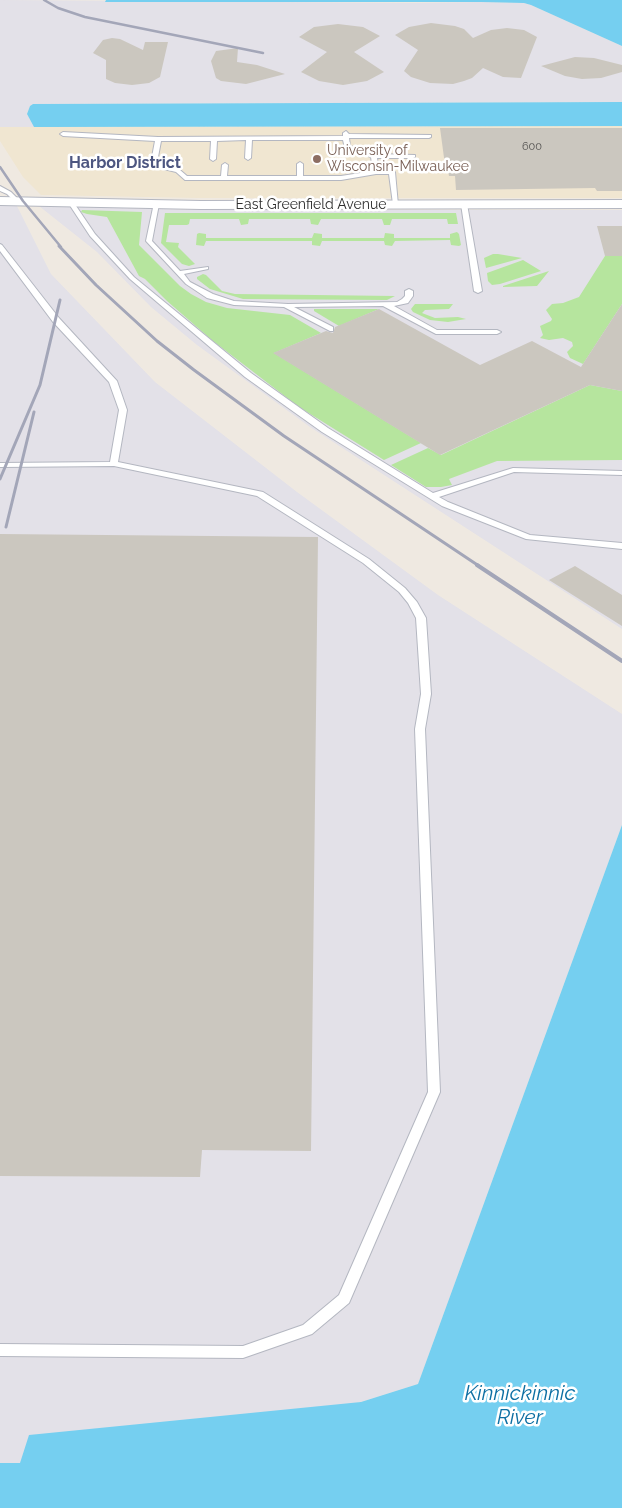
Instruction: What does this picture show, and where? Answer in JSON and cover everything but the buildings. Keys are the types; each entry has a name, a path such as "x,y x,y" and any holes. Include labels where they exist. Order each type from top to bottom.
{"street":[{"name":"East Greenfield Avenue","path":"0,201 156,204 622,204"}],"lane":[{"path":"63,134 158,139 346,135 429,136"},
{"path":"346,135 347,147 374,156 413,156"},
{"path":"213,159 214,138"},
{"path":"248,158 249,138"},
{"path":"155,157 158,139"},
{"path":"374,156 376,172"},
{"path":"300,164 300,178"},
{"path":"224,178 225,165"},
{"path":"155,166 178,171 185,178 342,178 376,172 392,172 396,204"},
{"path":"0,188 17,201"},
{"path":"70,201 92,235 132,278 248,375 325,430 445,504 529,537 622,546"},
{"path":"156,204 149,242 178,273 199,291 223,301 256,305 385,305 405,301 409,296 408,291"},
{"path":"464,204 478,291"},
{"path":"0,246 56,320 113,381 123,410 114,464"},
{"path":"178,273 206,268"},
{"path":"285,305 330,329"},
{"path":"385,305 436,332 497,332"},
{"path":"0,464 114,464 260,494 366,561 386,576 407,596 421,618 426,694 420,729 434,1092 344,1299 307,1330 243,1352 0,1350"},
{"path":"433,496 512,470 622,473"}],"shaded area":[{"path":"0,0 524,3 622,46 622,102 33,104 30,106 27,114 34,127 0,127"},
{"name":"University of Wisconsin-Milwaukee","path":"622,126 622,198 198,198 41,195 23,177 0,141 0,127"},
{"path":"0,206 17,206 51,274 155,382 297,492 438,595 622,714 622,825 418,1384 361,1402 20,1463 0,1463"},
{"path":"39,206 201,210 622,210 622,629 310,427 197,345 151,307 97,252"}],"green space":[{"path":"82,210 142,212 139,245 180,286 191,294 206,302 227,308 290,315 321,333 274,353 421,443 384,460 299,407 213,341 145,279 139,276 107,217 87,214 81,212"},
{"path":"165,213 456,213 458,224 448,224 447,219 392,219 390,225 384,225 382,219 321,219 318,225 311,224 310,219 249,219 248,224 241,225 239,219 190,219 187,225 169,225 166,242 179,243 178,247 195,264 189,266 182,264 161,243"},
{"path":"457,232 461,245 459,246 451,245 450,240 395,241 392,246 385,245 384,241 322,241 320,246 312,245 312,241 206,241 204,246 196,245 197,234 199,233 206,234 206,238 312,238 314,233 322,234 322,238 384,238 385,233 394,234 394,238 450,238 450,234"},
{"path":"493,254 522,258 486,268 484,258"},
{"path":"605,256 622,256 622,304 583,364 570,358 567,352 573,346 572,342 563,338 549,340 540,338 543,335 540,326 551,321 552,319 546,310 552,304 563,303 579,297"},
{"path":"523,260 541,271 500,284 492,285 488,281 487,273"},
{"path":"549,271 537,286 503,287 503,286"},
{"path":"203,274 222,291 235,294 395,296 387,300 243,299 210,289 197,279 197,277"},
{"path":"415,304 453,304 449,309 425,310 422,313 435,318 458,317 466,319 448,322 430,320 413,312 411,309"},
{"path":"314,309 379,309 339,326 314,311"},
{"path":"590,385 622,391 622,460 497,461 449,479 452,485 441,487 426,487 391,465 428,448 441,455"}],"water":[{"path":"106,0 622,0 622,46 524,3 105,2"},
{"path":"622,102 622,126 34,127 27,114 30,106 33,104"},
{"name":"Kinnickinnic River","path":"622,825 622,1508 0,1508 0,1463 20,1463 29,1435 361,1402 418,1384"}],"railway":[{"path":"44,0 58,8 85,17 263,53"},
{"path":"0,167 23,201 61,247"},
{"path":"59,246 96,285 157,341 194,370 284,436 479,566"},
{"path":"0,479 40,385 60,300"},
{"path":"6,527 34,412"},
{"path":"477,565 622,661"}],"place":[{"name":"University of Wisconsin-Milwaukee","path":"317,159"}],"district":[{"name":"Harbor District","path":"125,163"}]}
